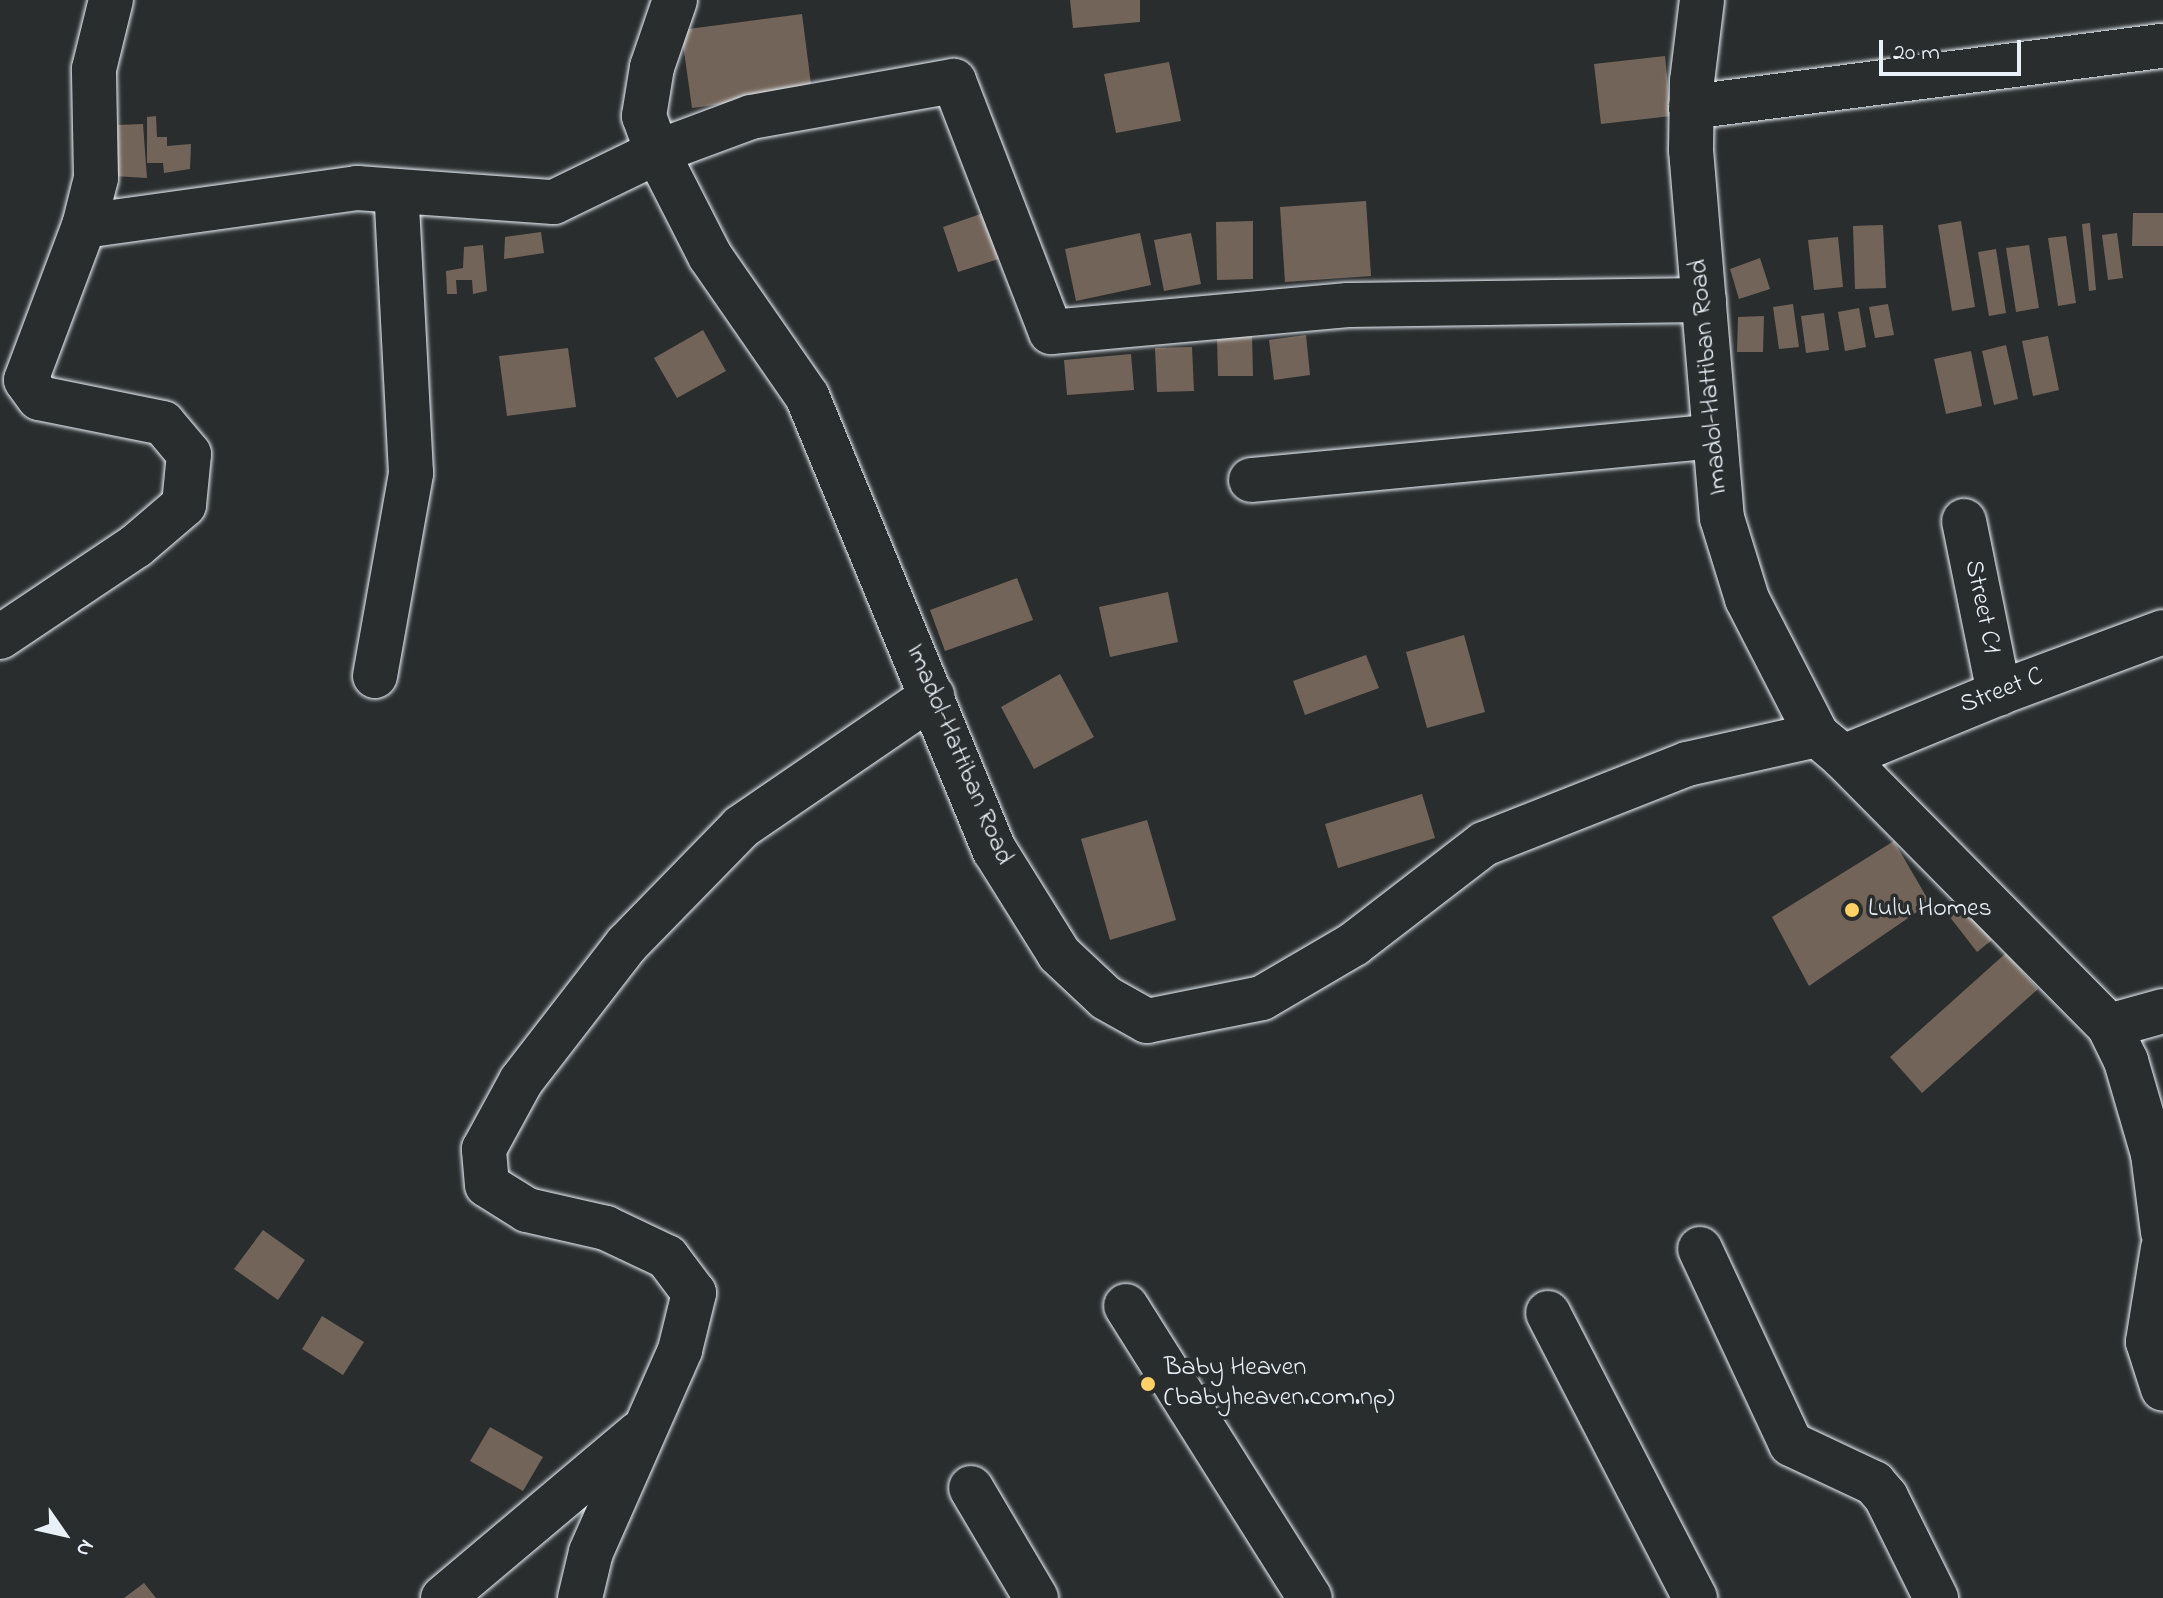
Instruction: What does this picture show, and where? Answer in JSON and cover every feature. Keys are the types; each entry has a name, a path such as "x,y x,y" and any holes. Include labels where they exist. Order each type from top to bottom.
{"street":[{"path":"0,637 136,546 184,505 189,454 163,423 39,398 26,380 84,226 96,178 94,69 111,0"},
{"name":"Imadol-Hattiban Road","path":"675,0 652,67 644,116 657,152 710,256 807,396 995,851 1059,954 1106,998 1147,1021 1262,998 1354,944 1484,844 1687,764 1830,746"},
{"name":"Imadol-Hattiban Road","path":"1702,0 1691,107 1691,150 1722,518 1747,599 1830,746 2109,1026 2126,1061 2153,1154 2163,1232"},
{"path":"1691,107 2163,46"},
{"path":"84,226 357,188 554,202 657,152 751,117 954,81 1051,332 1348,305 1704,300"},
{"path":"375,676 411,473 396,191"},
{"path":"1251,480 1715,436"},
{"name":"Street C1","path":"1964,521 1999,693"},
{"name":"Street C","path":"1830,746 1999,693 2163,632"},
{"path":"580,1598 591,1552 680,1350 694,1293 667,1257 606,1228 527,1210 487,1185 484,1149 521,1081 627,944 741,827 932,696"},
{"path":"2109,1026 2163,1011"},
{"path":"2163,1248 2148,1342 2163,1389"},
{"path":"1700,1249 1791,1444 1874,1483 1886,1497 1936,1598"},
{"path":"1126,1306 1310,1598"},
{"path":"1548,1313 1695,1598"},
{"path":"443,1598 647,1426"},
{"path":"971,1488 1036,1598"}],"building":[{"path":"1070,0 1140,0 1140,22 1073,28"},
{"path":"802,14 812,92 692,108 681,30"},
{"path":"1665,56 1671,116 1601,124 1594,64"},
{"path":"1169,62 1181,121 1116,133 1104,74"},
{"path":"156,116 157,137 167,137 167,146 191,144 190,169 164,173 163,163 147,163 147,117"},
{"path":"143,124 147,178 113,176 118,125"},
{"path":"1366,201 1371,276 1285,282 1280,207"},
{"path":"995,209 1011,255 958,272 943,227"},
{"path":"2133,213 2163,213 2163,246 2132,246"},
{"path":"1253,221 1253,279 1217,280 1216,222"},
{"path":"1961,221 1975,307 1952,311 1938,225"},
{"path":"2090,223 2096,290 2089,291 2082,224"},
{"path":"1883,225 1886,288 1855,289 1853,226"},
{"path":"541,232 544,253 504,259 505,237"},
{"path":"1140,233 1151,285 1076,301 1065,249"},
{"path":"1191,233 1201,284 1164,291 1154,240"},
{"path":"2117,233 2123,278 2108,280 2102,235"},
{"path":"2066,236 2076,303 2058,306 2048,238"},
{"path":"1838,237 1843,287 1814,290 1808,240"},
{"path":"483,245 487,291 473,294 472,280 456,280 457,294 447,294 446,271 463,268 464,247"},
{"path":"2029,245 2039,308 2016,312 2006,248"},
{"path":"1996,249 2006,313 1989,316 1978,252"},
{"path":"1760,258 1770,289 1739,299 1730,269"},
{"path":"1793,304 1799,347 1779,349 1773,307"},
{"path":"1888,304 1894,335 1875,338 1869,307"},
{"path":"1859,308 1866,347 1845,351 1838,312"},
{"path":"1824,313 1829,350 1806,353 1801,316"},
{"path":"1764,316 1763,352 1737,352 1738,317"},
{"path":"703,330 726,371 677,398 654,358"},
{"path":"1306,335 1310,375 1274,380 1269,340"},
{"path":"1252,336 1253,376 1218,376 1217,337"},
{"path":"2048,336 2059,390 2033,396 2022,341"},
{"path":"2006,345 2018,399 1994,405 1982,351"},
{"path":"1192,347 1194,391 1157,392 1155,348"},
{"path":"568,348 576,407 507,416 499,356"},
{"path":"1971,351 1982,406 1946,414 1934,359"},
{"path":"1131,354 1134,390 1067,395 1064,360"},
{"path":"1017,578 1033,620 945,651 930,610"},
{"path":"1168,592 1178,642 1110,657 1099,607"},
{"path":"1464,635 1485,712 1427,728 1406,652"},
{"path":"1366,655 1379,688 1305,715 1293,681"},
{"path":"1060,674 1094,737 1034,769 1001,707"},
{"path":"1422,794 1435,838 1338,868 1325,824"},
{"path":"1147,820 1176,920 1110,940 1081,839"},
{"name":"Lulu Homes","path":"1894,841 1930,903 1809,986 1772,917"},
{"path":"1962,901 1992,940 1977,952 1946,912"},
{"path":"2006,953 2038,989 1922,1093 1890,1057"},
{"path":"263,1230 305,1260 278,1300 234,1269"},
{"path":"322,1316 364,1342 343,1375 302,1349"},
{"path":"490,1427 543,1457 523,1491 470,1461"},
{"path":"144,1583 156,1598 124,1598"}],"place":[{"name":"Lulu Homes","path":"1852,910"},
{"name":"Baby Heaven (babyheaven.com.np)","path":"1148,1384"}]}
